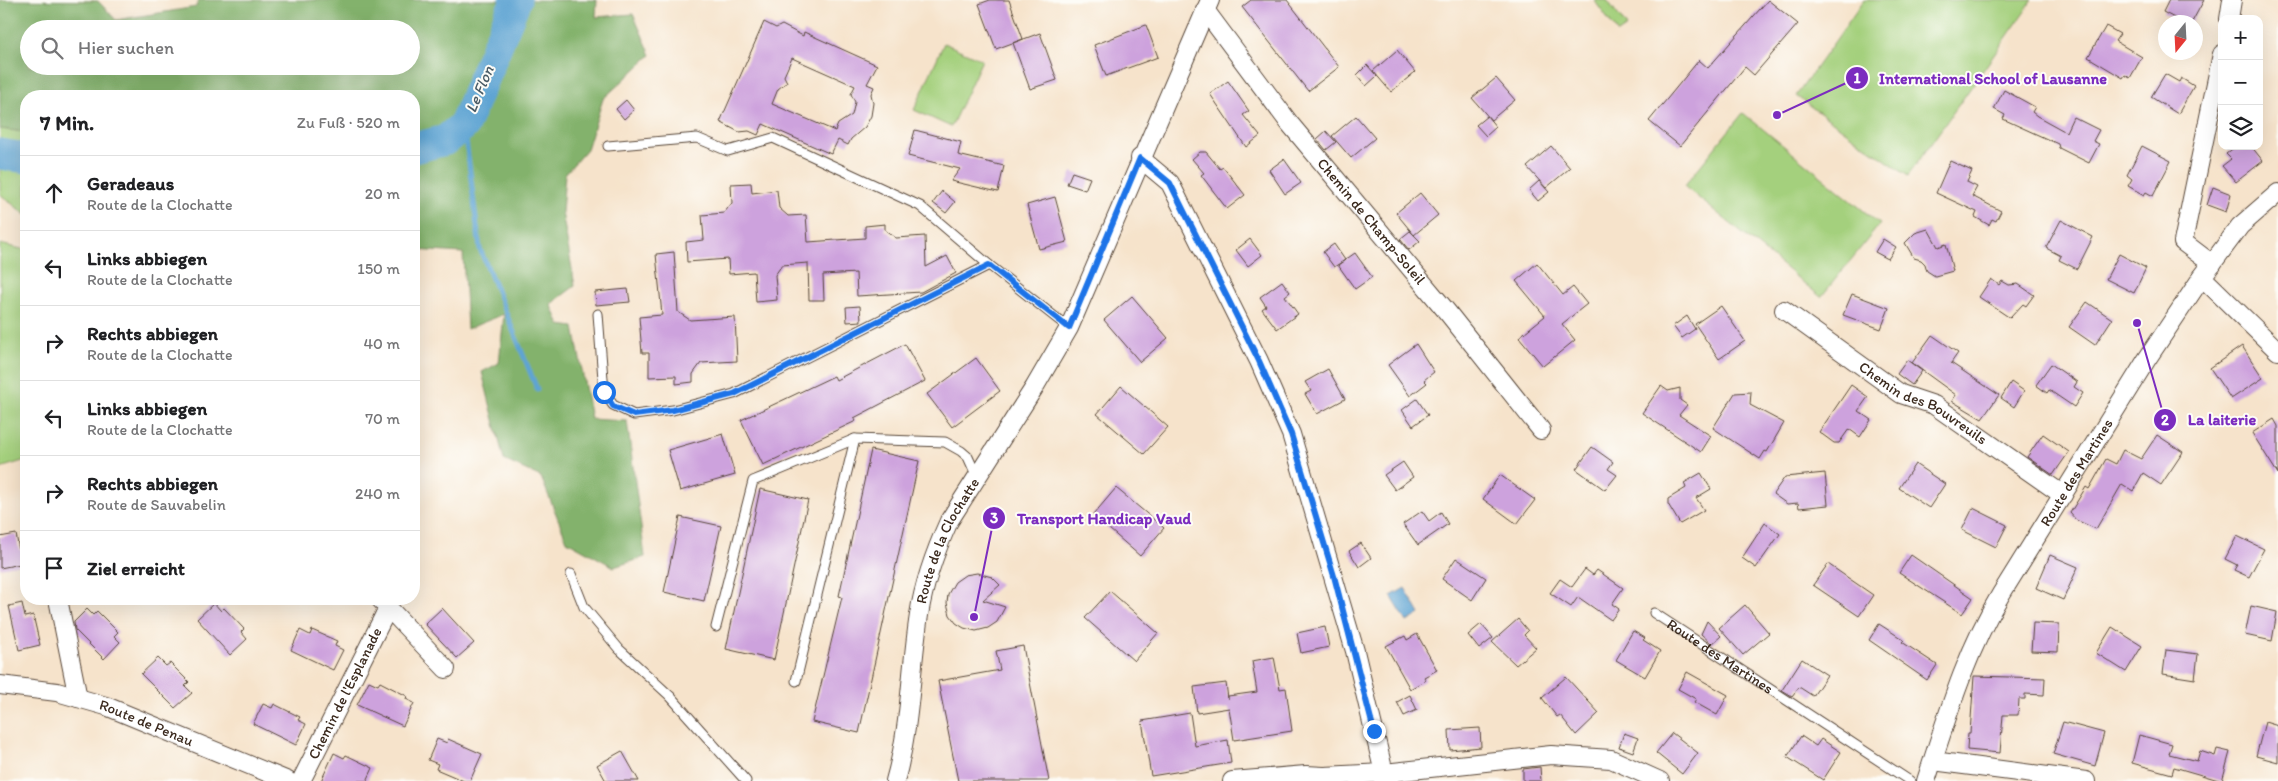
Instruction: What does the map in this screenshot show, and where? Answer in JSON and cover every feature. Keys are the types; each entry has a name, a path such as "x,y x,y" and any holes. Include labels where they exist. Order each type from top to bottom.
{"street":[{"path":"2230,15 2232,0"},
{"name":"Route de la Clochatte","path":"895,781 907,730 916,638 927,579 949,522 1034,388 1069,328 1140,158 1208,5"},
{"name":"Chemin de Champ-Soleil","path":"1208,5 1290,124 1448,312 1541,430"},
{"path":"2221,60 2183,242 2278,351"},
{"path":"1140,158 1170,183 1259,361 1291,434 1355,651 1387,777"},
{"name":"Route des Martines","path":"1926,781 1960,679 1985,621 2147,359 2207,270 2240,226 2278,193"},
{"name":"Chemin des Bouvreuils","path":"1784,310 1902,394 1934,405 2063,494"},
{"path":"59,605 78,698"},
{"name":"Chemin de l'Esplanade","path":"301,781 383,605"},
{"name":"Chemin de l'Esplanade","path":"386,605 446,669"},
{"name":"Route de Penau","path":"0,685 32,688 78,698 133,716 288,781"},
{"path":"1232,781 1306,774 1387,777 1551,755 1611,759 1660,781"},
{"path":"1933,761 2086,781"}],"lane":[{"path":"608,146 697,138 728,151 774,138 920,206 989,265 1069,328"},
{"path":"598,314 604,392 613,406 634,415 653,413 673,410 734,394 989,265"},
{"path":"716,627 752,481 855,439 945,442 962,451 968,458 977,478"},
{"path":"796,681 855,439"},
{"path":"571,574 584,608 619,649 670,696 746,781"},
{"name":"Route des Martines","path":"1654,613 1910,781"}],"green space":[{"path":"0,0 98,1 116,20 196,7 199,0 597,0 596,17 633,14 651,55 603,99 587,149 565,174 562,212 575,286 551,304 560,325 574,327 591,419 627,421 645,557 614,567 567,541 541,477 504,460 482,372 499,363 504,314 467,329 463,253 420,250 420,90 20,90 20,131 0,129"},
{"path":"1594,0 1607,0 1627,27 1618,33"},
{"path":"1864,0 2033,0 1908,176 1796,96"},
{"path":"944,43 982,60 951,127 914,110"},
{"path":"1743,113 1880,224 1821,297 1684,186"},
{"path":"0,129 20,131 20,210 0,194"},
{"path":"0,244 20,249 20,462 0,468"}],"water":[{"path":"1405,588 1420,614 1407,622 1391,596"}],"building":[{"path":"990,0 1009,0 1023,39 996,49 979,4"},
{"path":"1251,0 1287,0 1339,67 1308,91 1242,7"},
{"path":"1768,0 1798,24 1754,75 1745,67 1680,146 1649,121 1699,60 1708,68"},
{"path":"2169,0 2204,0 2196,15 2169,15 2163,12"},
{"path":"764,22 776,28 782,25 803,36 804,32 877,65 867,84 874,87 871,94 873,103 871,116 865,127 851,139 848,145 838,140 831,154 763,124 758,135 749,131 739,132 720,122","holes":["792,58 855,86 851,94 855,102 852,115 838,124 835,131 772,104 778,89 787,82 784,76"]},
{"path":"1146,25 1158,57 1106,76 1094,45"},
{"path":"2106,26 2120,34 2115,41 2142,57 2130,78 2125,75 2123,78 2088,57"},
{"path":"1040,33 1057,80 1030,89 1013,43"},
{"path":"1397,50 1415,72 1391,92 1373,71"},
{"path":"1367,65 1377,76 1366,86 1357,75"},
{"path":"2165,74 2179,82 2181,78 2194,86 2178,114 2151,97"},
{"path":"1496,78 1515,100 1491,120 1472,98"},
{"path":"1228,81 1249,111 1243,115 1260,136 1246,147 1210,94"},
{"path":"2004,90 2035,107 2032,112 2066,132 2073,117 2099,130 2093,141 2099,144 2089,163 2059,148 2058,144 2003,119 2005,115 1994,109"},
{"path":"626,100 634,110 624,119 616,109"},
{"path":"1356,116 1375,138 1351,158 1332,136"},
{"path":"1487,116 1496,127 1486,136 1476,125"},
{"path":"915,130 961,142 958,155 1004,166 998,192 951,181 960,169 908,156"},
{"path":"1326,131 1336,142 1326,150 1317,139"},
{"path":"1551,146 1570,168 1546,188 1527,167"},
{"path":"2142,146 2171,161 2153,196 2146,192 2144,195 2128,186 2132,179 2127,175"},
{"path":"2231,150 2254,150 2263,161 2236,182 2222,166 2231,159 2226,154"},
{"path":"1200,152 1206,152 1220,169 1223,167 1245,195 1227,209 1201,175 1204,173 1192,159"},
{"path":"1284,159 1301,183 1285,194 1269,170"},
{"path":"1950,161 1972,171 1967,182 1977,187 1972,196 2001,211 1996,221 1992,219 1989,225 1975,217 1977,212 1936,193"},
{"path":"1072,172 1090,178 1085,190 1067,184"},
{"path":"1539,181 1549,192 1538,201 1529,190"},
{"path":"751,183 752,193 777,190 779,208 788,216 806,215 808,242 865,238 865,226 885,224 885,230 896,238 925,236 926,267 947,256 956,273 921,292 857,296 856,273 823,275 824,300 809,300 808,263 782,265 775,275 777,300 756,302 754,272 729,274 728,259 687,262 686,242 704,240 702,215 724,213 732,203 731,184"},
{"path":"2213,187 2231,194 2226,212 2207,205"},
{"path":"942,191 955,202 946,213 933,203"},
{"path":"1420,193 1438,215 1414,235 1396,213"},
{"path":"1055,197 1067,242 1039,249 1027,205"},
{"path":"2061,220 2093,237 2077,269 2059,260 2061,256 2046,248"},
{"path":"1928,229 1938,247 1946,244 1953,271 1935,276 1927,271 1925,264 1921,260 1914,258 1905,243 1915,233"},
{"path":"1410,231 1420,241 1409,250 1400,239"},
{"path":"1250,239 1262,255 1248,266 1236,250"},
{"path":"1883,239 1896,247 1888,259 1875,252"},
{"path":"1334,244 1345,260 1334,267 1323,252"},
{"path":"674,252 678,312 690,320 735,317 737,361 701,363 693,374 693,382 676,384 676,376 649,377 649,353 642,353 639,317 662,315 656,254"},
{"path":"1355,253 1372,277 1355,289 1338,265"},
{"path":"2119,254 2146,268 2134,293 2106,279"},
{"path":"1537,263 1563,295 1573,287 1587,304 1562,324 1575,340 1543,366 1519,337 1545,316 1516,281"},
{"path":"1991,279 1999,285 2002,281 2009,285 2018,284 2034,295 2026,306 2023,304 2010,318 1979,297"},
{"path":"1282,281 1290,292 1285,296 1298,314 1277,329 1262,309 1266,306 1260,297"},
{"path":"628,289 630,302 596,305 595,292"},
{"path":"1852,294 1889,308 1881,329 1843,315"},
{"path":"1132,296 1168,338 1140,362 1104,320"},
{"path":"2087,302 2112,319 2095,345 2069,327"},
{"path":"860,306 861,321 847,322 846,307"},
{"path":"1721,306 1745,341 1719,359 1695,324"},
{"path":"1687,316 1695,329 1682,338 1673,326"},
{"path":"1932,335 1958,353 1951,363 1999,395 1982,419 1952,401 1956,395 1912,363"},
{"path":"905,344 925,381 854,418 856,421 763,465 741,420 834,376 836,380"},
{"path":"1416,344 1434,372 1424,380 1427,383 1410,396 1388,365"},
{"path":"2242,346 2263,378 2231,399 2210,368"},
{"path":"976,358 1000,391 952,427 927,394"},
{"path":"1907,360 1922,371 1912,385 1897,374"},
{"path":"2051,364 2077,382 2074,387 2083,393 2074,407 2049,390 2047,393 2036,385"},
{"path":"1328,369 1345,399 1317,414 1305,394 1311,391 1305,382"},
{"path":"2011,382 2024,391 2014,407 2001,398"},
{"path":"1851,385 1868,397 1858,411 1871,420 1860,437 1849,429 1839,443 1834,443 1819,432"},
{"path":"1121,386 1168,427 1144,454 1097,414"},
{"path":"1661,386 1668,391 1680,388 1680,400 1687,405 1679,415 1711,436 1701,452 1642,413"},
{"path":"1751,392 1750,405 1784,423 1767,452 1765,451 1760,459 1713,428 1735,393"},
{"path":"1417,399 1428,415 1413,426 1402,410"},
{"path":"2274,419 2278,426 2278,474 2252,433"},
{"path":"723,434 735,475 680,491 668,450"},
{"path":"2043,434 2069,452 2053,475 2027,457"},
{"path":"2157,435 2183,452 2161,485 2143,473 2133,491 2122,484 2096,529 2076,520 2070,513 2086,487 2089,489 2106,459 2116,464 2123,450 2141,459"},
{"path":"1592,447 1613,462 1608,469 1617,475 1605,490 1576,469"},
{"path":"871,450 919,461 859,733 812,722 842,597 839,596"},
{"path":"1403,462 1413,477 1395,490 1384,475"},
{"path":"1915,464 1945,484 1929,508 1899,488"},
{"path":"1701,473 1711,489 1696,498 1704,510 1680,524 1668,504 1668,499 1686,488 1684,483"},
{"path":"1825,473 1828,505 1799,508 1798,503 1787,504 1773,494 1785,477"},
{"path":"1500,475 1535,500 1517,524 1483,499"},
{"path":"1116,488 1164,528 1140,556 1093,515"},
{"path":"760,489 808,500 774,660 726,649"},
{"path":"1973,508 2007,525 1996,547 1962,530"},
{"path":"1422,511 1429,521 1441,512 1448,524 1418,545 1403,524"},
{"path":"680,517 721,526 704,601 664,592"},
{"path":"1765,523 1780,534 1756,568 1742,558"},
{"path":"16,534 20,550 20,564 0,568 0,537"},
{"path":"2237,536 2264,549 2249,577 2234,570 2237,565 2225,559"},
{"path":"1361,543 1371,558 1359,567 1349,551"},
{"path":"1911,555 1973,598 1962,614 1899,573"},
{"path":"2050,555 2078,567 2063,600 2036,588"},
{"path":"1456,558 1486,578 1472,600 1442,579"},
{"path":"1828,564 1873,595 1859,616 1813,585"},
{"path":"1585,569 1593,575 1597,570 1623,588 1612,604 1619,609 1611,620 1578,597 1571,607 1550,593 1560,579 1572,587"},
{"path":"977,573 992,577 1000,585 983,600 1005,607 997,622 988,628 976,631 964,628 956,623 950,615 947,603 948,594 955,582 965,575"},
{"path":"1110,591 1158,633 1134,661 1085,618"},
{"path":"20,603 22,605 25,617 33,615 40,645 19,650 9,606"},
{"path":"212,605 216,605 221,611 224,608 244,629 241,632 247,639 230,655 197,619"},
{"path":"1745,605 1769,633 1743,655 1719,628"},
{"path":"2251,606 2277,612 2272,641 2245,635"},
{"path":"442,608 474,643 457,658 425,624"},
{"path":"87,609 93,615 97,611 118,632 114,636 120,642 104,659 75,630 74,622"},
{"path":"1518,619 1528,631 1524,635 1536,648 1516,665 1492,642"},
{"path":"1707,621 1721,636 1712,644 1701,634"},
{"path":"2033,623 2059,624 2058,652 2031,651"},
{"path":"1481,624 1493,638 1479,649 1468,635"},
{"path":"1879,624 1937,665 1927,680 1869,640"},
{"path":"1325,627 1329,647 1301,653 1297,633"},
{"path":"2112,627 2142,646 2126,672 2096,653"},
{"path":"300,630 310,635 312,630 337,641 335,646 343,650 333,670 291,650"},
{"path":"1633,631 1645,638 1643,640 1660,651 1645,677 1616,660"},
{"path":"1417,634 1437,670 1424,677 1426,680 1410,689 1386,646 1405,636 1407,640"},
{"path":"1023,646 1049,781 958,781 938,681 1000,670 996,651"},
{"path":"2166,650 2198,654 2195,679 2163,674"},
{"path":"1274,657 1280,689 1286,688 1292,731 1234,740 1229,708 1197,713 1194,687 1226,683 1228,699 1228,696 1257,692 1252,661"},
{"path":"158,658 166,666 170,663 189,682 185,686 192,693 175,708 141,674"},
{"path":"1802,659 1827,675 1813,696 1799,687 1792,696 1782,690"},
{"path":"1687,672 1728,695 1717,715 1694,702 1696,699 1678,689"},
{"path":"1974,676 2045,678 2044,695 2025,694 2025,699 2019,699 2018,715 2003,715 2000,753 1967,750"},
{"path":"1566,677 1599,713 1576,735 1560,715 1557,717 1542,698"},
{"path":"369,681 378,685 380,682 407,696 406,699 414,703 403,726 357,705"},
{"path":"1410,695 1417,710 1404,716 1397,702"},
{"path":"263,704 272,708 274,704 300,717 298,720 306,724 296,745 253,724"},
{"path":"1190,713 1195,746 1228,740 1231,763 1151,776 1142,721"},
{"path":"2063,722 2104,733 2095,766 2053,754"},
{"path":"2265,722 2278,726 2278,762 2256,756"},
{"path":"1480,728 1481,747 1450,750 1449,730"},
{"path":"1624,733 1638,738 1633,752 1619,747"},
{"path":"1672,733 1698,753 1682,774 1656,753"},
{"path":"2139,735 2172,744 2169,754 2197,761 2200,751 2215,756 2217,749 2230,752 2222,781 2174,767 2172,774 2132,763"},
{"path":"1801,736 1816,746 1821,739 1841,752 1823,780 1787,757"},
{"path":"437,739 447,743 448,739 482,754 470,781 464,781 436,769 438,764 428,760"},
{"path":"622,751 639,781 606,781 597,765"},
{"path":"334,753 344,758 346,755 373,768 367,781 321,781"},
{"path":"1540,767 1541,781 1523,781 1523,769"}],"waterway":[{"name":"Le Flon","path":"420,146 446,140 464,125 516,0"},
{"path":"464,125 480,249 537,389"},
{"name":"Le Flon","path":"0,154 20,157"}],"place":[{"name":"International School of Lausanne","path":"1777,115"},
{"name":"La laiterie","path":"2137,323"},
{"name":"Transport Handicap Vaud","path":"974,617"}],"route":[{"path":"604,392 613,406 634,415 673,410 734,394 916,300 989,265 1069,328 1140,158 1168,179 1189,217 1259,361 1291,434 1355,651 1374,731"}]}
